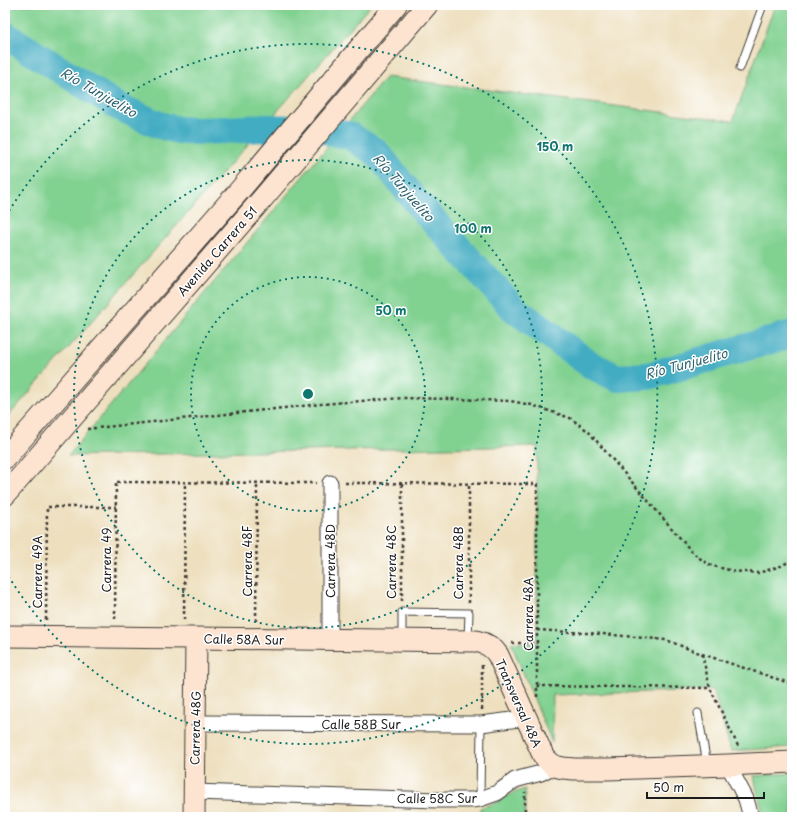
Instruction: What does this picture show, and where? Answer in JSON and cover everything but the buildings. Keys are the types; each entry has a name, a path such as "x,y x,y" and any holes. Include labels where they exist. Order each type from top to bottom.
{"main road":[{"name":"Avenida Carrera 51","path":"5,458 239,192 396,5"},
{"name":"Avenida Carrera 51","path":"5,495 263,198 425,6"},
{"name":"Calle 58A Sur","path":"5,636 475,642"},
{"name":"Carrera 48G","path":"190,639 195,723 194,817"},
{"name":"Transversal 48A","path":"475,642 494,649 498,655 542,755 554,766"},
{"path":"554,766 581,769 738,765 792,762"}],"street":[{"name":"Carrera 48D","path":"330,483 330,640"},
{"name":"Calle 58B Sur","path":"195,723 482,724 526,718"},
{"path":"738,765 751,817"},
{"name":"Calle 58C Sur","path":"194,792 472,800 497,793 515,780 541,774 554,766"}],"lane":[{"path":"740,68 763,5"},
{"path":"402,612 469,613"},
{"name":"Carrera 48C","path":"402,612 402,641"},
{"name":"Carrera 48B","path":"469,613 475,642"},
{"path":"698,713 707,766"},
{"path":"480,799 482,724"}],"path":[{"path":"84,429 321,404 403,398 454,398 503,401 532,405 570,418 588,431 693,553 709,565 733,571 758,573 781,566 792,560"},
{"name":"Carrera 49","path":"115,638 116,482"},
{"path":"185,482 190,639"},
{"name":"Carrera 48F","path":"256,640 257,482"},
{"name":"Carrera 48C","path":"402,483 402,612"},
{"name":"Carrera 48B","path":"469,613 470,484"},
{"name":"Carrera 48A","path":"537,484 538,700"},
{"name":"Carrera 49A","path":"46,636 47,507 116,507"},
{"path":"537,630 666,640 702,654 792,684"},
{"path":"475,642 482,724"},
{"path":"702,654 710,688 738,765"},
{"path":"537,686 710,688"}],"green space":[{"path":"5,5 371,5 5,420"},
{"path":"775,5 792,5 792,747 731,751 713,690 553,695 552,743 511,643 537,643 537,446 68,456 386,77 733,121"},
{"path":"792,773 792,817 763,817 754,776"},
{"path":"525,789 525,817 480,817 480,808 498,802 507,796"}],"waterway":[{"name":"Río Tunjuelito","path":"5,35 119,107 159,125 178,130 201,131 267,128 324,130 350,136 376,152 420,206 514,309 591,365 617,378 648,376 792,334"}]}
